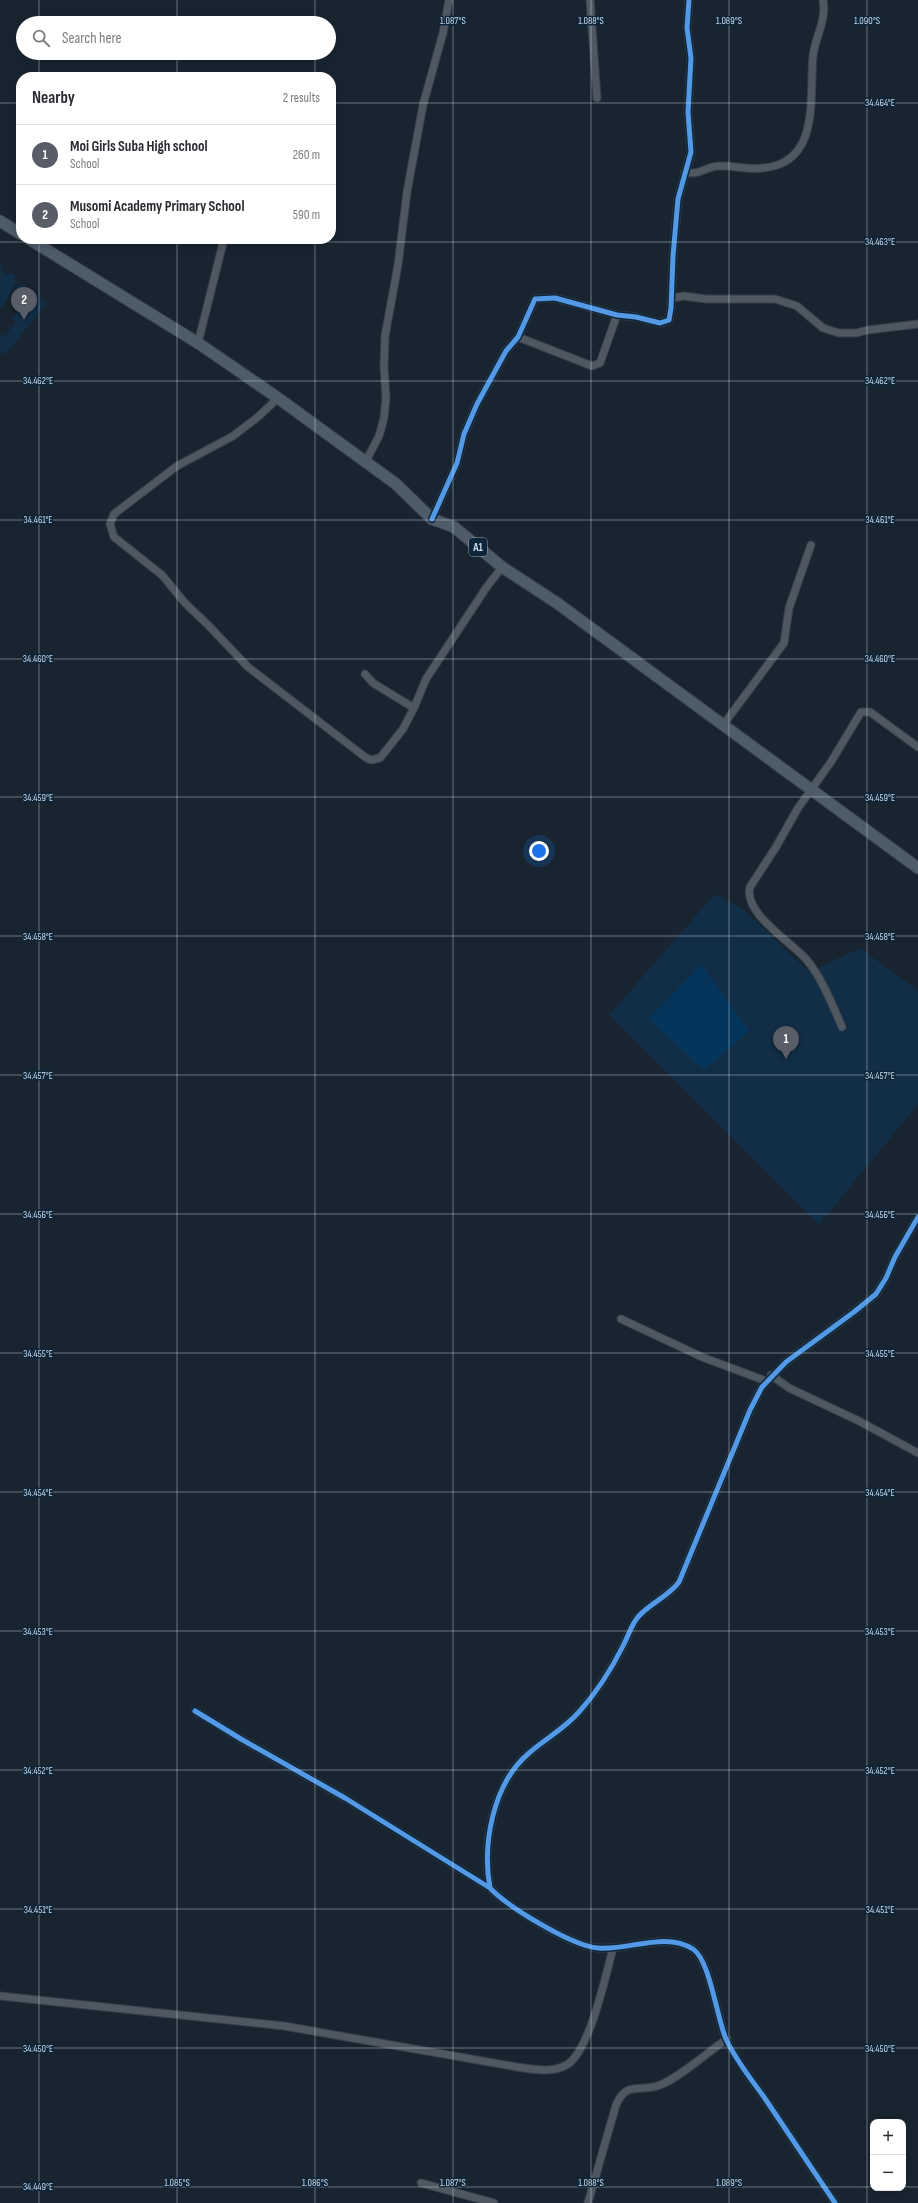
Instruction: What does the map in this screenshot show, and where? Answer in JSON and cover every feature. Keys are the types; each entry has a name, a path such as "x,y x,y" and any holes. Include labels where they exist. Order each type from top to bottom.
{"highway":[{"path":"0,221 16,231"},
{"name":"A1","path":"37,244 198,343 278,398 396,484 432,519 454,527 502,566 557,603 918,868"}],"street":[{"path":"366,462 379,436 384,418 386,398 384,367 385,336 398,265 404,212 422,105 443,34 449,0"},
{"path":"590,0 597,98"},
{"path":"432,519 457,463 464,434 477,404 506,351 518,337 532,302 538,298 555,298 617,315 636,317 660,323 666,322 670,315 672,298 672,256 678,199 691,152 688,112 691,58 687,28 689,0"},
{"path":"685,172 699,173 711,167 718,166 769,168 787,161 796,152 807,135 809,126 813,88 814,55 823,20 823,0"},
{"path":"198,343 223,244"},
{"path":"672,298 684,296 706,299 764,298 779,300 790,303 802,310 823,328 839,334 918,324"},
{"path":"518,337 592,366 600,363 617,315"},
{"path":"278,398 260,416 233,436 177,466 114,514 110,524 114,537 162,575 185,603 248,667 364,757 371,760 380,758 403,729 414,708 426,679 502,566"},
{"path":"723,725 784,643 789,608 811,545"},
{"path":"365,674 373,683 414,708"},
{"path":"842,1027 819,980 807,960 767,923 752,904 749,892 750,886 811,789 831,762 864,711 870,712 880,718 918,747"},
{"path":"490,1888 487,1864 490,1837 496,1809 508,1777 528,1753 565,1727 580,1712 612,1667 638,1617 668,1594 679,1582 686,1569 697,1536 750,1410 766,1381 786,1362 876,1294 917,1221"},
{"path":"621,1319 702,1357 766,1381"},
{"path":"772,1375 789,1388 859,1421 918,1454"},
{"path":"195,1711 345,1798 490,1888 507,1902 563,1935 597,1948 613,1948 664,1942 680,1944 694,1949 700,1956 707,1972 718,2019 727,2039 747,2074 835,2203"},
{"path":"0,1996 284,2026 517,2067 551,2070 569,2064 577,2055 597,2008 613,1948"},
{"path":"588,2203 616,2105 623,2092 629,2089 647,2088 664,2083 727,2039"},
{"path":"421,2183 494,2203"}],"shaded area":[{"path":"0,266 3,267 1,271 8,275 10,272 16,275 14,279 17,281 2,308 0,306"},
{"path":"21,282 47,303 5,355 0,351 0,335 4,337 16,322 12,318 22,306 27,310 30,305 13,293"},
{"path":"715,894 743,909 809,972 860,948 918,991 918,1104 819,1225 609,1015"},
{"path":"701,964 749,1031 704,1070 648,1019"}],"cycle path":[{"path":"432,519 457,463 464,434 477,404 506,351 518,337 535,299 555,298 617,315 636,317 660,323 669,320 678,199 691,152 688,112 691,58 687,28 689,0"},
{"path":"490,1888 488,1871 489,1834 498,1798 506,1781 528,1754 567,1724 579,1712 592,1697 609,1672 631,1627 636,1620 643,1612 670,1592 679,1582 750,1410 762,1387 786,1362 876,1294 918,1217"},
{"path":"195,1711 345,1798 490,1888 525,1915 557,1933 587,1946 598,1948 671,1942 682,1944 693,1949 699,1955 709,1977 723,2030 730,2047 739,2063 766,2100 835,2203"}],"place":[{"name":"Musomi Academy Primary School","path":"24,320"},
{"name":"Moi Girls Suba High school","path":"786,1059"}]}
